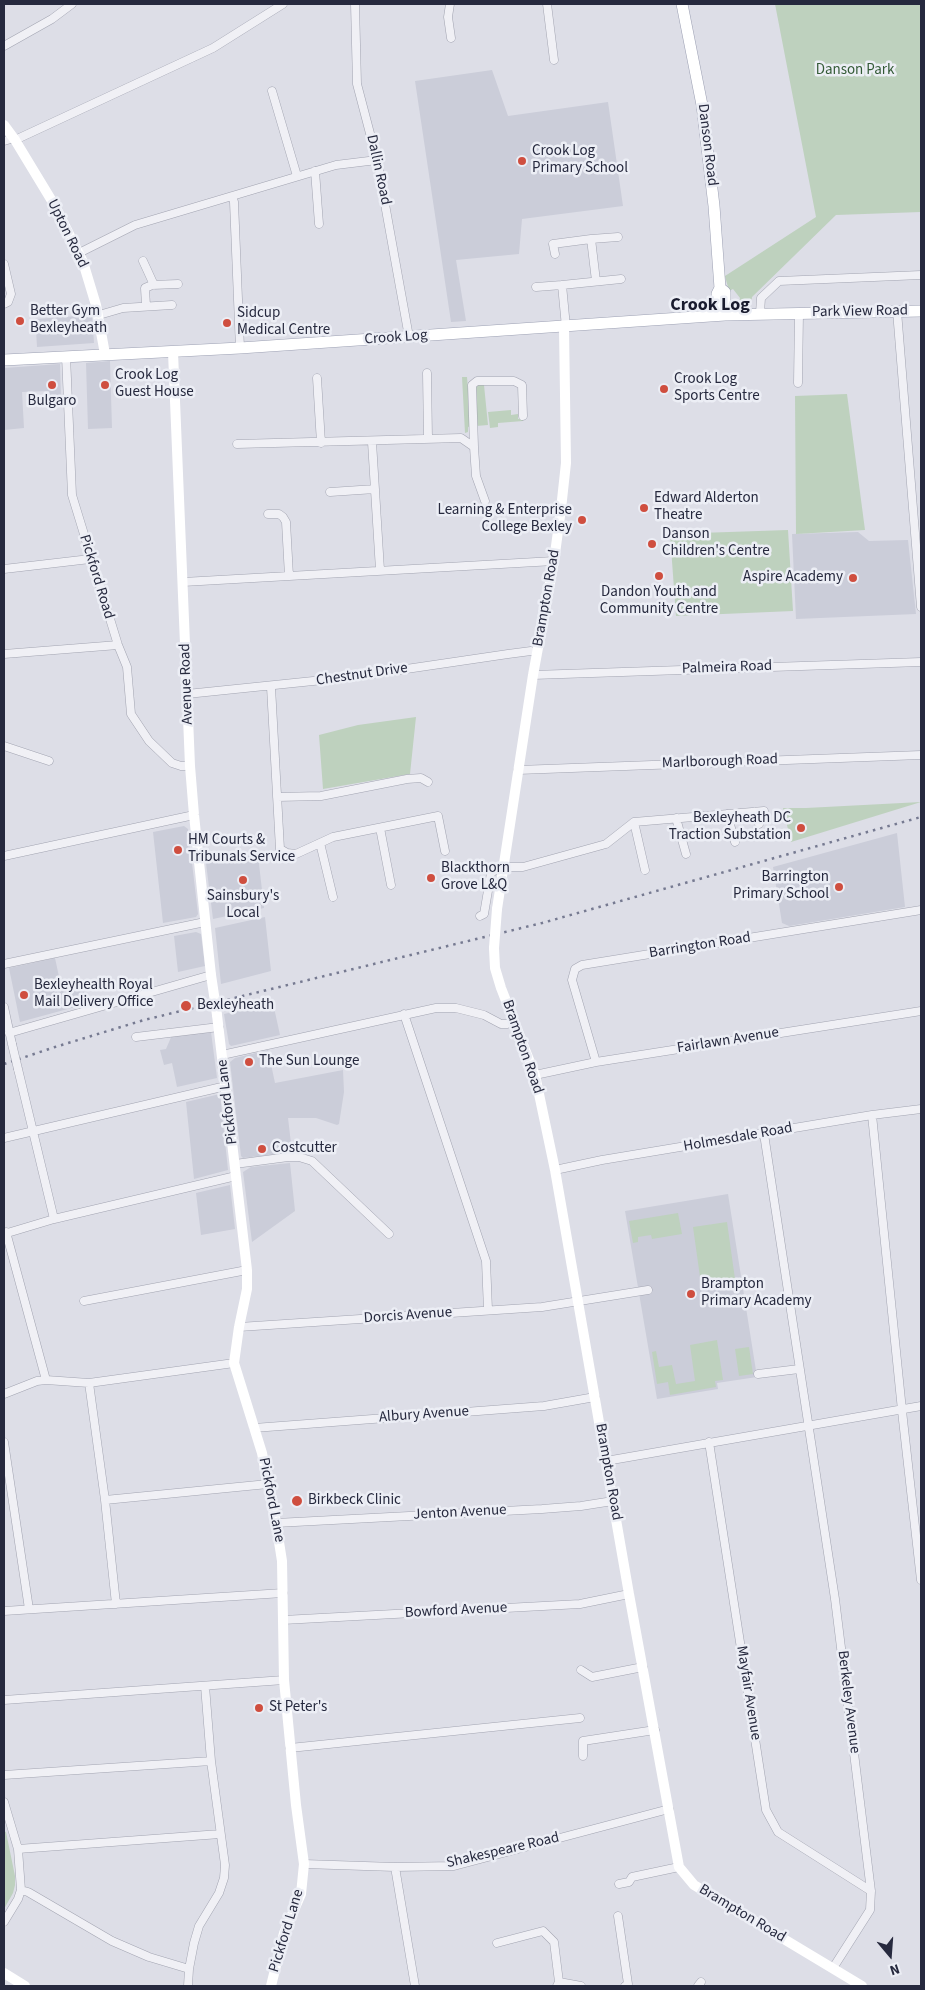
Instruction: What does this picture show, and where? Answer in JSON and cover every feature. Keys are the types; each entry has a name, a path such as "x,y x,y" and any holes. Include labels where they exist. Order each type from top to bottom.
{"main road":[{"name":"Danson Road","path":"682,4 702,105 714,206 720,288 725,292 721,315"},
{"name":"Park View Road","path":"721,315 921,311"},
{"name":"Crook Log","path":"4,360 240,348 721,315"}],"street":[{"path":"4,46 52,20 72,4"},
{"path":"11,140 212,48 283,4"},
{"name":"Dallin Road","path":"355,4 358,84 377,160 409,337"},
{"path":"450,4 448,17 451,38"},
{"path":"547,4 554,60"},
{"path":"272,91 297,176"},
{"name":"Upton Road","path":"4,125 11,140 55,206 79,253 92,287 99,315 104,354"},
{"path":"79,253 135,225 336,165 377,160"},
{"path":"315,171 318,224"},
{"path":"232,196 234,202 240,348"},
{"path":"555,254 553,244 618,236"},
{"path":"591,239 596,281"},
{"path":"143,261 154,285"},
{"path":"4,264 10,294 8,302 4,304"},
{"path":"760,314 761,298 779,281 921,275"},
{"path":"536,287 621,279"},
{"path":"146,306 145,288 154,285 178,284"},
{"path":"562,285 565,327"},
{"path":"99,315 118,309 172,305"},
{"path":"897,311 921,607"},
{"name":"Park View Road","path":"798,383 799,313"},
{"name":"Brampton Road","path":"565,327 566,463 554,562 533,675 497,909 494,948 495,968 535,1075 555,1170 679,1867 694,1885 862,1986"},
{"name":"Avenue Road","path":"174,352 190,766 205,922 217,1015"},
{"name":"Pickford Road","path":"66,356 72,495 90,559 127,667 131,714 149,741 172,763 190,766"},
{"path":"427,373 428,439"},
{"path":"317,378 321,443"},
{"path":"484,501 476,476 472,385 477,381 514,381 522,385 522,416"},
{"path":"237,444 372,442 461,438 474,447"},
{"path":"372,442 380,570"},
{"path":"330,492 375,489"},
{"path":"268,514 279,514 286,522 288,576"},
{"path":"4,569 90,559"},
{"path":"183,582 554,562"},
{"path":"4,654 118,645"},
{"name":"Chestnut Drive","path":"187,694 352,677 531,651 537,653"},
{"name":"Palmeira Road","path":"533,675 921,662"},
{"path":"271,686 280,849 287,854 296,854 333,837 438,816 445,851"},
{"path":"4,746 49,761"},
{"name":"Marlborough Road","path":"518,770 921,755"},
{"path":"277,797 321,796 407,779 421,778 428,782"},
{"path":"480,916 484,914 491,873 504,866 523,867 606,844 634,822 764,811"},
{"path":"754,812 759,824"},
{"path":"727,814 735,842"},
{"path":"4,856 194,816"},
{"path":"676,818 686,854"},
{"path":"634,822 646,870"},
{"path":"380,828 391,885"},
{"path":"320,843 333,897"},
{"name":"Barrington Road","path":"596,1062 572,980 575,969 582,965 921,910"},
{"path":"4,964 205,922"},
{"path":"9,1039 212,975"},
{"path":"4,1007 9,1039 54,1219"},
{"path":"222,1054 436,1008 456,1008 484,1015 501,1024 515,1022"},
{"name":"Fairlawn Avenue","path":"535,1075 596,1062 921,1011"},
{"path":"404,1014 486,1261 488,1310"},
{"name":"Pickford Lane","path":"217,1015 247,1270 247,1290 234,1363 262,1453 282,1561 284,1680 304,1864 301,1894 284,1933 271,1986"},
{"path":"136,1036 219,1027"},
{"path":"4,1138 226,1086"},
{"name":"Holmesdale Road","path":"555,1170 921,1108"},
{"path":"872,1115 921,1580"},
{"name":"Berkeley Avenue","path":"764,1134 835,1598 872,1892 870,1910 833,1968"},
{"path":"235,1164 299,1157 312,1161 389,1234"},
{"path":"46,1380 5,1233 54,1219 236,1176"},
{"path":"84,1301 247,1270"},
{"name":"Dorcis Avenue","path":"239,1327 542,1307 648,1290"},
{"path":"4,1394 37,1381 89,1383 234,1363"},
{"path":"758,1374 799,1369"},
{"path":"89,1383 105,1500 116,1604"},
{"name":"Albury Avenue","path":"254,1428 544,1406 594,1397"},
{"path":"606,1462 709,1442 921,1406"},
{"path":"4,1442 29,1609"},
{"name":"Mayfair Avenue","path":"709,1442 766,1810 778,1832 872,1892"},
{"path":"105,1500 268,1484"},
{"name":"Jenton Avenue","path":"276,1523 542,1509 581,1506 613,1500"},
{"path":"4,1611 283,1593"},
{"name":"Bowford Avenue","path":"283,1620 580,1604 629,1594"},
{"path":"581,1670 592,1677 643,1667"},
{"path":"4,1700 284,1680"},
{"path":"188,1986 189,1969 199,1926 219,1893 224,1878 225,1865 211,1761 205,1686"},
{"path":"290,1748 580,1718"},
{"path":"583,1756 583,1741 655,1730"},
{"path":"4,1775 211,1761"},
{"path":"4,1802 6,1818 18,1849 21,1890 18,1900 4,1922"},
{"name":"Shakespeare Road","path":"304,1864 394,1867 454,1866 669,1809"},
{"path":"18,1849 220,1834"},
{"path":"394,1867 415,1986"},
{"path":"619,1884 629,1882 632,1876 679,1867"},
{"path":"21,1890 28,1892 112,1941 149,1957 189,1969"},
{"path":"618,1916 628,1984 625,1986"},
{"path":"497,1943 543,1931 554,1942 558,1984 581,1986"},
{"path":"4,1973 25,1986"}],"shaded area":[{"name":"Crook Log Primary School","path":"492,70 508,116 608,102 623,206 522,219 519,254 456,260 466,321 451,322 415,81"},
{"path":"92,315 94,343 37,347 36,330 32,330 31,325 36,323 35,319"},
{"path":"110,361 112,428 88,429 86,363"},
{"path":"60,364 61,396 50,396 49,391 22,392 24,428 4,430 4,368"},
{"name":"Aspire Academy","path":"858,532 869,541 908,540 916,614 796,619 792,534"},
{"path":"184,826 188,829 198,914 196,917 163,923 153,832"},
{"name":"Barrington Primary School","path":"897,833 905,907 789,926 782,923 773,867"},
{"path":"258,855 264,908 213,919 206,863"},
{"path":"265,917 271,971 221,984 215,928"},
{"path":"196,932 201,934 205,966 178,972 174,936"},
{"path":"55,958 61,986 82,982 86,1004 20,1022 9,968"},
{"path":"273,1003 280,1035 231,1046 229,1044 224,1014"},
{"path":"211,1032 217,1078 177,1087 172,1063 164,1065 160,1050 166,1049 172,1035"},
{"path":"268,1050 275,1083 343,1070 344,1092 339,1124 316,1118 288,1118 292,1152 243,1158 241,1156 230,1062 235,1058"},
{"path":"220,1094 228,1170 194,1179 186,1102"},
{"path":"290,1163 295,1211 252,1242 243,1172 251,1167"},
{"path":"230,1185 235,1229 201,1235 196,1193"},
{"name":"Brampton Primary Academy","path":"728,1194 757,1377 717,1383 718,1389 657,1399 625,1211"}],"green space":[{"name":"Danson Park","path":"775,4 921,4 921,212 836,215 752,297 751,304 743,304 739,303 740,298 733,289 729,291 725,276 816,217"},
{"path":"462,377 467,377 471,426 468,427 468,432 465,433"},
{"path":"479,385 484,385 488,425 476,426 475,388"},
{"path":"847,394 865,530 796,534 795,396"},
{"path":"511,410 511,415 518,414 518,419 523,418 523,421 498,423 498,427 490,428 488,412"},
{"path":"788,530 793,611 676,616 670,534"},
{"path":"416,717 410,774 323,789 319,735 358,725"},
{"path":"921,802 791,842 783,808 806,808"},
{"path":"678,1213 682,1234 652,1239 651,1235 638,1237 638,1242 633,1243 629,1221"},
{"path":"727,1222 735,1279 701,1284 693,1227"},
{"path":"717,1340 723,1380 715,1381 716,1387 670,1395 668,1382 657,1384 652,1352 656,1351 659,1367 672,1365 676,1384 695,1381 690,1345"},
{"path":"749,1347 753,1374 739,1376 735,1349"},
{"path":"4,1831 6,1832 15,1876 15,1885 13,1893 4,1909"}],"railway":[{"path":"4,1064 144,1020 542,923 921,817"}],"place":[{"name":"Crook Log Primary School","path":"522,161"},
{"name":"Better Gym Bexleyheath","path":"20,321"},
{"name":"Sidcup Medical Centre","path":"227,323"},
{"name":"Bulgaro","path":"52,385"},
{"name":"Crook Log Guest House","path":"105,385"},
{"name":"Crook Log Sports Centre","path":"664,389"},
{"name":"Edward Alderton Theatre","path":"644,508"},
{"name":"Learning & Enterprise College Bexley","path":"582,520"},
{"name":"Danson Children's Centre","path":"652,544"},
{"name":"Dandon Youth and Community Centre","path":"659,576"},
{"name":"Aspire Academy","path":"853,578"},
{"name":"Bexleyheath DC Traction Substation","path":"801,828"},
{"name":"HM Courts & Tribunals Service","path":"178,850"},
{"name":"Blackthorn Grove L&Q","path":"431,878"},
{"name":"Sainsbury's Local","path":"243,880"},
{"name":"Barrington Primary School","path":"839,887"},
{"name":"Bexleyhealth Royal Mail Delivery Office","path":"24,995"},
{"name":"Bexleyheath","path":"186,1006"},
{"name":"The Sun Lounge","path":"249,1062"},
{"name":"Costcutter","path":"262,1149"},
{"name":"Brampton Primary Academy","path":"691,1294"},
{"name":"Birkbeck Clinic","path":"297,1501"},
{"name":"St Peter's","path":"259,1708"}],"district":[{"name":"Crook Log","path":"710,306"}]}
